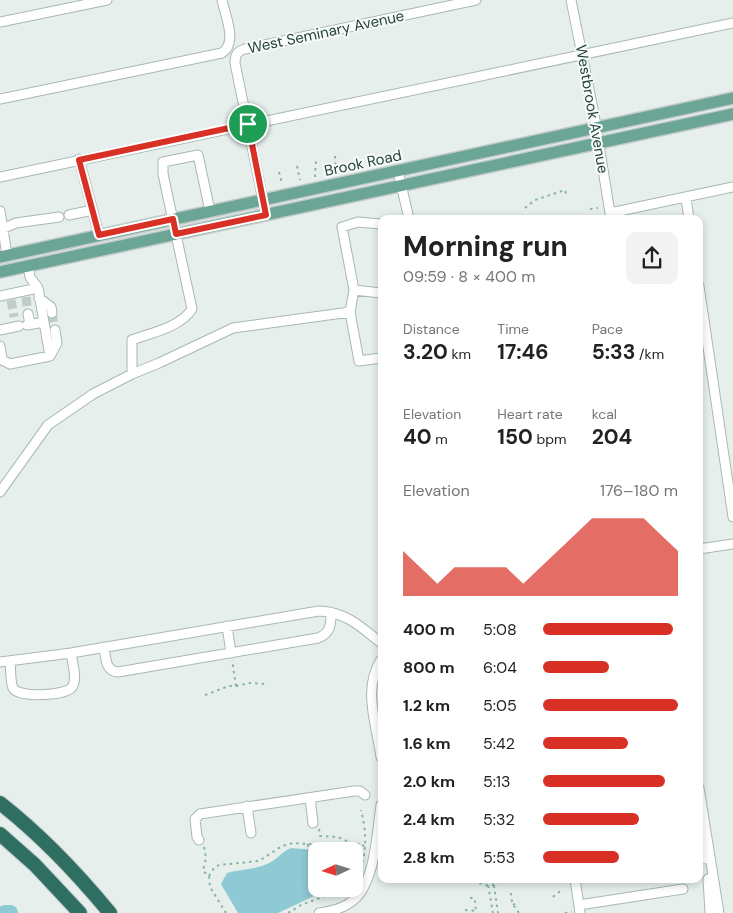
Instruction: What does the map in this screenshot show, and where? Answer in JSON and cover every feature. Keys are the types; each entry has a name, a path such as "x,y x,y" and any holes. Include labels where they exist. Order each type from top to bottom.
{"highway":[{"path":"0,803 62,858 110,913"},
{"path":"0,834 35,865 80,913"}],"main road":[{"name":"Brook Road","path":"3,256 733,98"},
{"name":"Brook Road","path":"0,272 733,114"}],"street":[{"path":"0,22 107,0"},
{"name":"West Seminary Avenue","path":"0,98 218,54 228,48 230,36 222,0"},
{"name":"West Seminary Avenue","path":"248,124 236,67 236,56 239,52 245,49 476,0"},
{"name":"Westbrook Avenue","path":"571,0 599,143 610,215"},
{"path":"0,176 733,23"},
{"path":"248,124 266,215"},
{"path":"132,374 132,340 187,318 192,309 163,174 163,162 198,155 210,211"},
{"path":"79,160 99,235"},
{"path":"398,171 408,215"},
{"path":"614,215 733,187"},
{"path":"686,198 688,215"},
{"path":"69,215 93,210"},
{"path":"0,211 3,256"},
{"path":"2,230 16,223 59,217"},
{"path":"378,224 358,222 342,227 354,290 350,312 359,361 378,358"},
{"path":"28,266 30,277 38,288 50,356"},
{"path":"7,296 25,294 38,288"},
{"path":"354,290 378,293"},
{"path":"39,298 51,307 52,313"},
{"path":"0,492 48,425 93,394 233,328 350,312"},
{"path":"703,313 733,517"},
{"path":"21,324 28,314"},
{"path":"0,330 21,324 44,322"},
{"path":"50,356 57,343 55,330"},
{"path":"0,346 1,359 10,364 50,356"},
{"path":"703,548 733,544"},
{"path":"0,662 70,653 312,612 331,612 349,619 378,641"},
{"path":"104,647 107,666 110,670 118,672 318,638 328,632 331,612"},
{"path":"227,626 231,653"},
{"path":"10,661 12,687 15,691 22,694 60,694 71,689 74,685 75,679 70,653"},
{"path":"378,666 374,673 372,689 378,734"},
{"path":"202,843 197,837 195,819 197,815 204,812 354,791 360,791 365,795"},
{"path":"310,798 315,822"},
{"path":"247,806 251,833"},
{"path":"703,813 719,913"},
{"path":"319,913 348,905 358,897 365,887 370,871 378,824"},
{"path":"703,854 707,872 710,913"},
{"path":"574,883 577,910 684,889"}],"path":[{"path":"335,156 336,173"},
{"path":"316,160 316,177"},
{"path":"297,166 300,180"},
{"path":"279,172 282,184"},
{"path":"524,208 537,199 565,190 566,194"},
{"path":"590,209 598,208"},
{"path":"231,653 236,686"},
{"path":"205,695 229,686 250,683 268,684"},
{"path":"361,810 366,839 363,852"},
{"path":"315,822 320,836 338,837 349,842"},
{"path":"202,843 206,858 203,871 209,876"},
{"path":"226,913 210,887 209,876 214,868 219,865 259,861 287,844 308,844"},
{"path":"364,845 369,846"},
{"path":"479,883 488,886 497,883"},
{"path":"488,883 493,913"},
{"path":"494,885 498,913"},
{"path":"553,897 562,891"},
{"path":"511,893 513,905 519,913"},
{"path":"288,913 301,905 320,898"},
{"path":"465,910 475,912 475,900 470,898"},
{"path":"513,905 519,902"},
{"path":"564,913 577,910"}],"water":[{"path":"291,848 308,849 308,898 310,898 278,913 238,913 221,884 227,873 262,866 270,863"}],"waterway":[{"path":"5,913 10,913"}],"tunnel":[{"path":"26,297 28,314"},
{"path":"11,300 14,317"},
{"path":"52,313 55,330"}],"route":[{"path":"248,124 266,215 176,234 173,219 99,235 79,160 248,124"}]}
